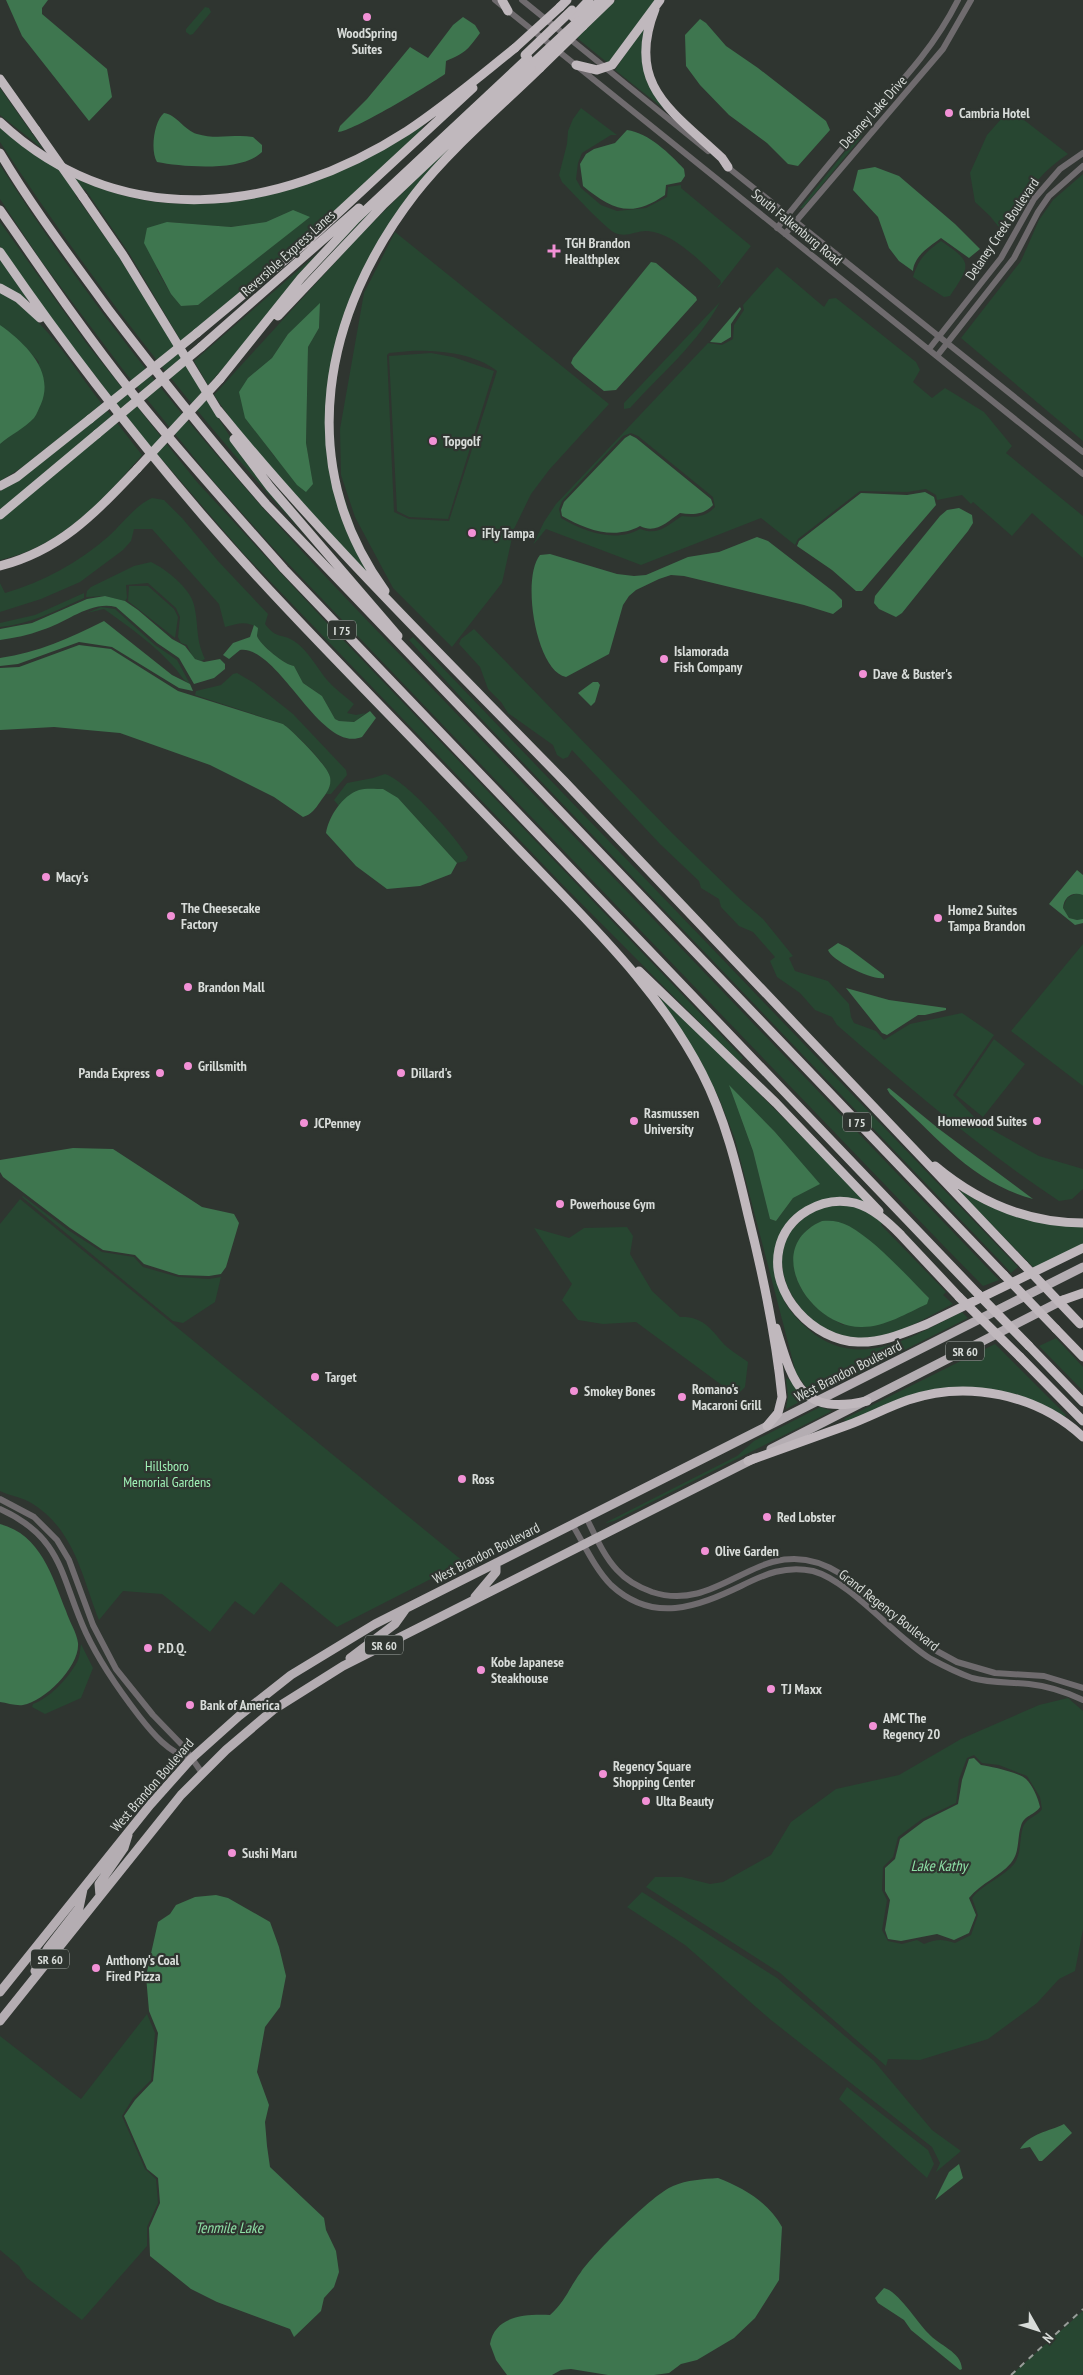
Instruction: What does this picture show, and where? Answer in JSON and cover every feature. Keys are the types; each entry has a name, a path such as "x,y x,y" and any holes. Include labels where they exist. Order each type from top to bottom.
{"highway":[{"path":"502,0 508,10"},
{"path":"0,486 17,477 90,419 309,240 567,0"},
{"path":"576,19 584,0"},
{"path":"576,19 590,0"},
{"path":"0,566 33,556 61,540 94,513 370,218 576,19 601,0"},
{"path":"576,19 610,0"},
{"path":"576,65 593,70 606,69 618,60 660,0"},
{"path":"654,9 647,28 644,46 645,64 651,82 665,104 722,158 728,167"},
{"path":"0,122 37,151 73,172 127,192 164,198 232,199 263,193 307,180 372,151 423,120 515,48"},
{"path":"400,611 361,553 347,522 336,488 329,445 328,420 334,360 355,295 374,258 400,215 437,168 532,61"},
{"name":"Reversible Express Lanes","path":"0,515 201,347 532,61"},
{"path":"0,79 132,270 233,437 262,477 390,625 414,660"},
{"name":"I 75","path":"0,153 79,270 150,364 223,455 414,660 1083,1357"},
{"name":"I 75","path":"0,210 132,393 284,569 1083,1402"},
{"path":"0,252 57,335 147,450 245,562 603,937 776,1103 959,1297 1083,1421"},
{"path":"0,288 25,304 57,335"},
{"path":"218,410 308,515 804,1032 1081,1326"},
{"path":"603,937 656,999 676,1027 713,1096 738,1174 768,1304 782,1398 778,1413 766,1426"},
{"path":"900,1136 953,1181 986,1201 1024,1216 1054,1222 1083,1223"},
{"path":"901,1235 885,1219 855,1203 827,1202 800,1215 784,1235 779,1250 780,1279 795,1308 818,1329 841,1340 868,1342 885,1340 927,1324 1083,1248"},
{"name":"West Brandon Boulevard","path":"0,1992 129,1831 191,1759 239,1716 290,1675 346,1640 406,1609 1083,1268"},
{"name":"West Brandon Boulevard","path":"0,2021 167,1812 202,1773 274,1710 343,1666 1063,1300 1083,1293"},
{"path":"768,1304 792,1375 799,1387 818,1402 838,1406 867,1401"},
{"path":"748,1461 850,1424 909,1400 957,1391 1005,1395 1023,1401 1062,1420 1083,1436"},
{"path":"472,1601 496,1572 496,1563"},
{"path":"343,1666 355,1653 395,1624 406,1609"},
{"path":"100,1896 99,1884 124,1848 129,1831"},
{"path":"21,1996 48,1948 79,1908 83,1889"}],"street":[{"name":"South Falkenburg Road","path":"495,0 1083,474"},
{"name":"South Falkenburg Road","path":"522,0 1083,452"},
{"name":"Delaney Lake Drive","path":"777,228 844,146 923,56 939,35 958,0"},
{"name":"Delaney Lake Drive","path":"785,234 938,55 955,31 971,0"},
{"name":"Delaney Creek Boulevard","path":"928,349 1001,258 1034,199 1060,169 1083,153"},
{"name":"Delaney Creek Boulevard","path":"940,358 948,343 1014,258 1038,212 1049,196 1083,166"},
{"path":"0,1499 34,1517 57,1540 69,1560 96,1631 116,1669 153,1715 184,1747 202,1773"},
{"path":"0,1509 27,1524 48,1545 63,1571 86,1633 111,1678 153,1732 177,1755 191,1759"},
{"name":"Grand Regency Boulevard","path":"586,1518 609,1560 623,1576 640,1587 657,1594 677,1597 697,1594 774,1561 797,1558 824,1564 850,1581 935,1650 977,1669 1044,1676 1083,1688"},
{"name":"Grand Regency Boulevard","path":"572,1524 611,1585 632,1599 652,1606 684,1609 712,1600 776,1570 803,1569 826,1576 929,1658 952,1670 974,1678 1043,1686 1083,1700"},
{"path":"746,1572 750,1581"},
{"path":"844,1589 850,1581"},
{"path":"974,1678 977,1669"}],"green space":[{"path":"616,0 656,0 609,64 577,38"},
{"path":"205,7 209,8 211,12 193,34 190,35 186,32 186,29"},
{"path":"643,27 645,28 642,51 668,112 615,70"},
{"path":"0,88 43,149 0,115"},
{"path":"891,102 867,127 860,139 803,208 800,208 856,138"},
{"path":"581,108 617,135 611,135 582,153 578,163 576,179 581,188 601,205 617,211 646,208 667,197 668,187 681,185 681,188 751,246 719,287 717,288 721,283 720,280 677,243 668,237 648,231 624,235 615,233 596,217 562,182 559,175 567,144 568,131 573,119"},
{"path":"1010,109 1068,154 1047,170 1030,189 1005,235 990,216 975,202 970,173 987,135"},
{"path":"424,124 414,138 390,162 271,266 181,341 129,253 85,189 75,195 117,254 237,448 330,562 198,411 115,306 75,252 0,142 0,127 51,165 103,189 156,202 210,204 265,195 319,179 372,155","holes":["293,210 279,241 198,305 181,306 171,294 157,270 167,222 230,227 266,222"]},
{"path":"448,148 450,151 411,196 339,333 331,363 326,404 327,447 370,573 368,575 307,510 249,443 214,395 362,233","holes":["320,304 319,328 308,347 306,443 313,484 274,456 257,432 248,378 272,358 288,334"]},
{"path":"0,165 81,284 125,342 169,398 262,507 360,613 999,1280 983,1286 278,553 214,482 124,371 42,262 0,199"},
{"path":"1083,174 1083,441 961,338 1021,261 1039,220 1053,200"},
{"path":"383,199 268,318 208,385 194,361 334,239"},
{"path":"0,222 87,344 197,482 325,621 743,1058 739,1062 559,881 243,553 146,441 55,324 0,246"},
{"path":"395,232 609,404 549,470 531,494 514,529 502,583 452,647 393,588 355,517 341,475 340,429 364,293","holes":["421,351 467,356 497,371 449,521 409,519 394,512 387,355 389,353"]},
{"path":"941,241 952,248 964,260 965,265 965,271 950,296 944,297 913,277 923,256"},
{"path":"0,260 28,300 27,302 0,285"},
{"path":"777,267 824,307 829,299 836,298 916,362 920,370 913,382 932,398 945,388 984,412 1012,446 1006,453 1083,516 1083,558 1032,513 1012,536 973,502 971,504 962,495 937,500 936,495 926,489 907,492 860,491 798,539 795,545 761,518 641,565 546,529 533,545 544,522 556,504 708,343 722,345 733,339 734,325 744,310 743,305","holes":["631,433 638,436 713,497 715,507 708,513 700,516 682,516 657,531 640,529 620,535 600,534 580,528 561,518 559,509 562,501 623,436"]},
{"path":"0,291 30,314 56,342 102,404 21,468 0,481 0,444 14,432 39,362 0,325"},
{"path":"720,302 690,345 630,408 624,409 624,403"},
{"name":"Topgolf","path":"431,353 453,357 494,371 448,519 409,517 397,511 389,356"},
{"path":"107,410 142,455 96,505 62,533 43,544 0,560 0,491 35,468"},
{"path":"152,498 164,500 182,518 218,561 268,614 265,624 269,629 299,645 327,680 354,704 347,713 356,715 366,713 354,722 335,719 322,696 303,683 294,666 279,658 259,640 257,628 246,623 225,627 219,604 152,529 134,529 131,541 123,550 80,582 41,599 0,612 0,583 5,593 33,583 60,570 97,546 135,510"},
{"path":"151,562 177,580 192,599 198,638 205,659 201,661 193,658 187,645 181,643 178,637 180,617 176,608 148,583 126,585 127,598 125,601 105,596 86,597 87,591 91,587 134,566"},
{"path":"129,586 148,586 174,609 178,617 175,638 128,601"},
{"path":"84,593 84,598 53,612 22,623 0,627 0,623 35,615"},
{"path":"101,607 115,609 155,645 177,660 190,684 150,643 104,609 87,613"},
{"path":"474,629 672,833 763,919 793,956 789,958 795,971 828,981 849,1004 854,1023 876,1031 884,1040 910,1024 962,1013 994,1035 953,1095 980,1123 1039,1156 1083,1169 1083,1189 1072,1199 1059,1201 1030,1181 973,1139 918,1094 837,1025 832,1017 815,1010 800,993 777,977 770,961 775,957 753,932 739,926 721,907 719,899 701,888 699,881 660,844 572,750 568,757 563,759 557,755 553,745 508,713 501,702 488,689 480,667 459,644 461,639"},
{"path":"413,637 1018,1267 1011,1273 466,703 409,640"},
{"path":"237,673 254,683 293,714 346,770 347,775 331,794 326,794 330,780 322,763 283,724 195,695 196,691 221,685 233,674"},
{"path":"385,774 406,787 418,798 462,848 468,857 466,861 457,863 398,798 340,803 339,806 334,800 347,783"},
{"path":"1077,893 1083,895 1083,919 1077,920 1069,918 1063,908 1067,898"},
{"path":"1083,944 1083,1086 1011,1031"},
{"path":"662,996 866,1201 864,1203 830,1199 781,1235 782,1296 786,1305 797,1318 808,1329 827,1342 846,1348 866,1349 905,1340 962,1312 968,1318 815,1395 806,1387 796,1373 735,1139 719,1098 700,1060 660,998","holes":["730,1087 775,1132 819,1184 793,1198 776,1221 770,1219 753,1151"]},
{"path":"994,1039 1025,1064 983,1117 956,1095"},
{"path":"962,1191 991,1207 1020,1217 1050,1223 1083,1226 1083,1244 1034,1268 960,1192"},
{"path":"23,1196 68,1230 102,1252 134,1257 143,1267 178,1277 209,1279 221,1277 215,1302 183,1323 173,1321"},
{"name":"Hillsboro Memorial Gardens","path":"20,1199 464,1562 337,1627 281,1582 254,1615 235,1601 210,1632 162,1594 123,1591 99,1620 82,1572 68,1541 59,1527 33,1504 0,1491 0,1224"},
{"path":"834,1205 848,1205 867,1211 883,1222 881,1225 946,1292 943,1295 953,1304 896,1332 883,1336 858,1339 848,1338 833,1332 817,1323 804,1311 793,1296 785,1280 782,1263 784,1246 791,1231 808,1215","holes":["822,1221 849,1226 887,1256 929,1298 843,1325 815,1306 805,1294 796,1277 808,1229"]},
{"path":"627,1227 633,1236 630,1254 652,1291 680,1317 694,1318 704,1324 728,1348 748,1362 745,1387 739,1393 734,1394 636,1322 603,1324 578,1320 562,1300 572,1284 534,1228 569,1238 584,1228"},
{"path":"1056,1338 1083,1367 1083,1391 1039,1346"},
{"path":"995,1344 1066,1415 1065,1417 1019,1395 993,1389 964,1387 846,1422 844,1419"},
{"path":"788,1378 805,1399 786,1409 788,1396 786,1379"},
{"path":"820,1407 832,1411 614,1521 605,1523 737,1456 754,1441"},
{"path":"81,1644 93,1668 81,1698 45,1714 32,1707 33,1704 52,1693 68,1676 77,1662"},
{"path":"1068,1698 1083,1711 1083,1929 1075,1971 1059,1979 1037,2003 988,2039 920,2060 888,2059 886,2066 780,1973 646,1887 655,1877 682,1877 710,1884 723,1882 771,1855 791,1822 836,1789 899,1775 961,1739 1039,1705","holes":["974,1755 982,1763 999,1765 1027,1776 1040,1797 1042,1809 1027,1821 1023,1827 1017,1860 1009,1869 972,1898 978,1915 971,1935 955,1943 940,1940 924,1944 917,1940 902,1944 888,1941 882,1930 887,1900 882,1890 883,1867 893,1857 898,1837 922,1819 956,1803 959,1779 967,1758"]},
{"path":"642,1892 777,1978 874,2061 932,2130 961,2151 936,2172 940,2163 932,2147 771,2020 685,1945 627,1907"},
{"path":"147,2014 155,2033 151,2080 133,2098 122,2116 145,2169 156,2179 158,2203 147,2227 147,2246 82,2320 27,2278 19,2266 0,2250 0,2036 81,2099"},
{"path":"847,2087 928,2150 934,2164 927,2178 839,2099"},
{"path":"1083,2311 1083,2371 1081,2375 1011,2375"}],"water":[{"path":"6,0 48,0 42,8 42,14 107,69 112,97 89,121 22,36"},
{"path":"463,17 475,25 480,33 465,51 446,61 445,74 374,117 338,132 340,126 367,99 410,47 428,58 453,25"},
{"path":"700,19 706,23 726,46 758,68 826,121 830,130 798,166 788,164 767,143 729,115 700,85 686,66 685,35"},
{"path":"164,113 169,114 192,132 204,136 253,137 262,145 262,152 241,163 227,165 196,166 157,162 154,151 154,136 158,122"},
{"path":"627,130 643,135 659,145 684,169 685,176 681,182 666,185 665,195 642,207 631,209 612,205 583,186 580,164 586,154 594,149 615,143"},
{"path":"875,167 899,176 955,224 980,249 969,258 941,238 919,256 913,271 899,261 889,248 878,217 853,190 858,170"},
{"path":"293,210 310,217 198,305 181,306 171,294 144,243 147,228 167,222 231,227 266,222"},
{"path":"651,262 656,263 696,297 697,300 616,390 604,391 571,363 573,358"},
{"path":"320,303 319,328 308,347 306,443 313,484 306,492 297,485 245,418 239,392 248,378 272,358 288,334"},
{"path":"740,307 741,309 731,324 731,337 721,343 710,342"},
{"path":"0,325 19,340 35,359 41,369 44,380 44,392 41,404 34,418 0,444"},
{"path":"630,435 711,499 713,505 706,511 698,514 680,513 656,528 651,529 640,526 630,530 611,533 591,529 562,516 561,510 564,502"},
{"path":"925,492 934,497 936,505 862,591 856,591 832,570 797,546 799,541 861,493 907,495"},
{"path":"959,508 972,515 973,523 968,531 902,613 896,617 879,609 874,603 875,596 940,516 947,510"},
{"path":"757,537 768,541 834,592 842,600 842,607 833,614 804,605 684,576 671,575 636,590 629,596 623,605 609,654 566,677 555,671 547,659 540,642 532,602 534,567 540,555 550,554 617,574 634,576 646,575 688,557 719,552"},
{"path":"105,596 125,601 138,610 172,639 185,646 195,659 204,662 220,659 225,664 225,669 214,678 194,684 179,658 157,643 116,607 107,606 88,609 37,632 0,640 0,629 32,623 87,599"},
{"path":"104,621 172,675 190,684 193,691 179,688 112,647 79,642 18,664 0,666 0,658 53,644"},
{"path":"254,625 258,628 257,636 259,640 279,658 294,666 303,683 322,696 335,719 354,722 370,711 376,718 362,737 346,738 331,730 315,716 270,664 255,653 240,650 229,659 223,655 233,643 250,637"},
{"path":"79,645 111,649 178,691 283,724 310,749 328,772 330,781 326,793 313,811 303,817 274,797 210,765 120,733 54,727 0,730 0,668 19,667"},
{"path":"593,682 598,682 600,685 595,702 591,706 578,693"},
{"path":"361,789 383,789 398,798 457,863 451,874 420,886 387,889 356,866 326,833 337,807 347,797"},
{"path":"1077,870 1083,875 1083,895 1072,894 1065,901 1063,908 1069,918 1083,919 1083,923 1075,925 1049,904"},
{"path":"838,943 848,948 884,975 884,978 863,973 837,959 828,950"},
{"path":"846,988 889,1000 946,1008 946,1010 918,1015 887,1035 882,1033"},
{"path":"729,1085 775,1132 820,1184 793,1198 776,1221 770,1219 753,1151"},
{"path":"889,1088 939,1129 1033,1199 1011,1192 991,1181 955,1156 890,1094 887,1089"},
{"path":"73,1148 113,1149 202,1207 234,1214 239,1223 226,1267 221,1274 209,1276 179,1275 144,1264 135,1255 103,1250 70,1228 3,1177 0,1172 0,1160"},
{"path":"822,1221 836,1221 846,1224 860,1233 891,1259 929,1298 927,1304 896,1319 879,1325 862,1327 843,1324 825,1315 810,1301 799,1284 794,1267 795,1249 804,1233"},
{"path":"0,1524 14,1529 26,1537 43,1558 56,1584 78,1643 77,1652 67,1672 51,1690 32,1702 23,1705 0,1702"},
{"name":"Lake Kathy","path":"974,1758 981,1765 1011,1772 1026,1779 1035,1792 1040,1807 1022,1822 1016,1854 1011,1863 969,1898 976,1915 969,1933 954,1940 937,1934 901,1941 888,1939 885,1930 890,1900 885,1891 885,1868 895,1859 900,1839 924,1821 958,1804 962,1780 969,1759"},
{"name":"Tenmile Lake","path":"216,1895 228,1898 270,1922 279,1947 286,1976 280,2007 265,2027 257,2072 269,2105 265,2122 270,2167 324,2218 326,2230 336,2251 339,2272 334,2287 324,2298 321,2311 294,2337 290,2329 217,2302 191,2289 150,2256 149,2228 160,2203 158,2178 147,2169 124,2116 135,2100 153,2081 158,2033 149,2011 146,1976 158,1922 170,1914 176,1905 195,1897"},
{"path":"1064,2124 1072,2133 1042,2161 1039,2161 1030,2147 1020,2149 1034,2136"},
{"path":"959,2164 963,2178 935,2200 949,2172"},
{"path":"718,2178 746,2191 762,2203 770,2210 782,2227 779,2280 755,2318 734,2338 697,2360 681,2364 669,2373 654,2375 608,2375 571,2369 561,2370 552,2375 507,2375 496,2360 490,2344 493,2334 498,2327 513,2318 550,2315 598,2252 624,2225 664,2191 684,2182"},
{"path":"884,2288 901,2301 933,2338 954,2353 961,2363 962,2369 960,2370 911,2330 904,2320 878,2303 875,2298"}],"railway":[{"path":"1011,2375 1083,2309"}],"place":[{"name":"WoodSpring Suites","path":"367,17"},
{"name":"Cambria Hotel","path":"949,113"},
{"name":"TGH Brandon Healthplex","path":"554,251"},
{"name":"Topgolf","path":"433,441"},
{"name":"iFly Tampa","path":"472,533"},
{"name":"Islamorada Fish Company","path":"664,659"},
{"name":"Dave & Buster's","path":"863,674"},
{"name":"Macy's","path":"46,877"},
{"name":"The Cheesecake Factory","path":"171,916"},
{"name":"Home2 Suites Tampa Brandon","path":"938,918"},
{"name":"Brandon Mall","path":"188,987"},
{"name":"Grillsmith","path":"188,1066"},
{"name":"Panda Express","path":"160,1073"},
{"name":"Dillard's","path":"401,1073"},
{"name":"Rasmussen University","path":"634,1121"},
{"name":"Homewood Suites","path":"1037,1121"},
{"name":"JCPenney","path":"304,1123"},
{"name":"Powerhouse Gym","path":"560,1204"},
{"name":"Target","path":"315,1377"},
{"name":"Smokey Bones","path":"574,1391"},
{"name":"Romano's Macaroni Grill","path":"682,1397"},
{"name":"Ross","path":"462,1479"},
{"name":"Red Lobster","path":"767,1517"},
{"name":"Olive Garden","path":"705,1551"},
{"name":"P.D.Q.","path":"148,1648"},
{"name":"Kobe Japanese Steakhouse","path":"481,1670"},
{"name":"TJ Maxx","path":"771,1689"},
{"name":"Bank of America","path":"190,1705"},
{"name":"AMC The Regency 20","path":"873,1726"},
{"name":"Regency Square Shopping Center","path":"603,1774"},
{"name":"Ulta Beauty","path":"646,1801"},
{"name":"Sushi Maru","path":"232,1853"},
{"name":"Anthony's Coal Fired Pizza","path":"96,1968"}]}
